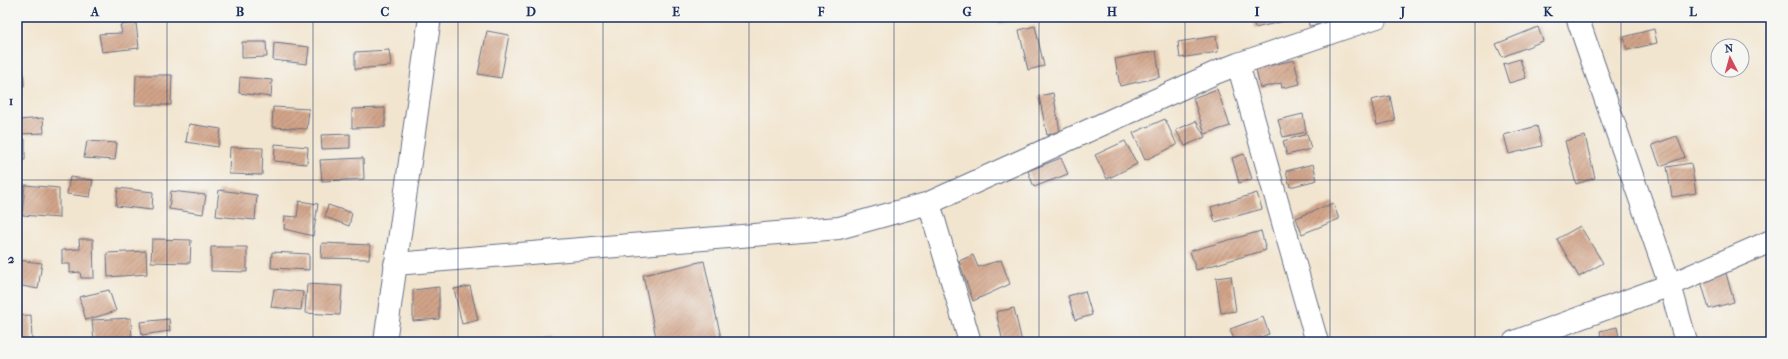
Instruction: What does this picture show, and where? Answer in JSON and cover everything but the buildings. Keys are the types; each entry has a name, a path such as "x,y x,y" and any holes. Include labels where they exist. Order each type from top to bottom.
{"street":[{"path":"384,342 430,17"},
{"path":"395,264 839,228 929,203 1208,76 1238,64 1377,17"},
{"path":"1577,17 1670,285 1686,342"},
{"path":"1238,64 1318,342"},
{"path":"929,203 970,342"},
{"path":"1514,342 1670,285 1771,241"}]}
